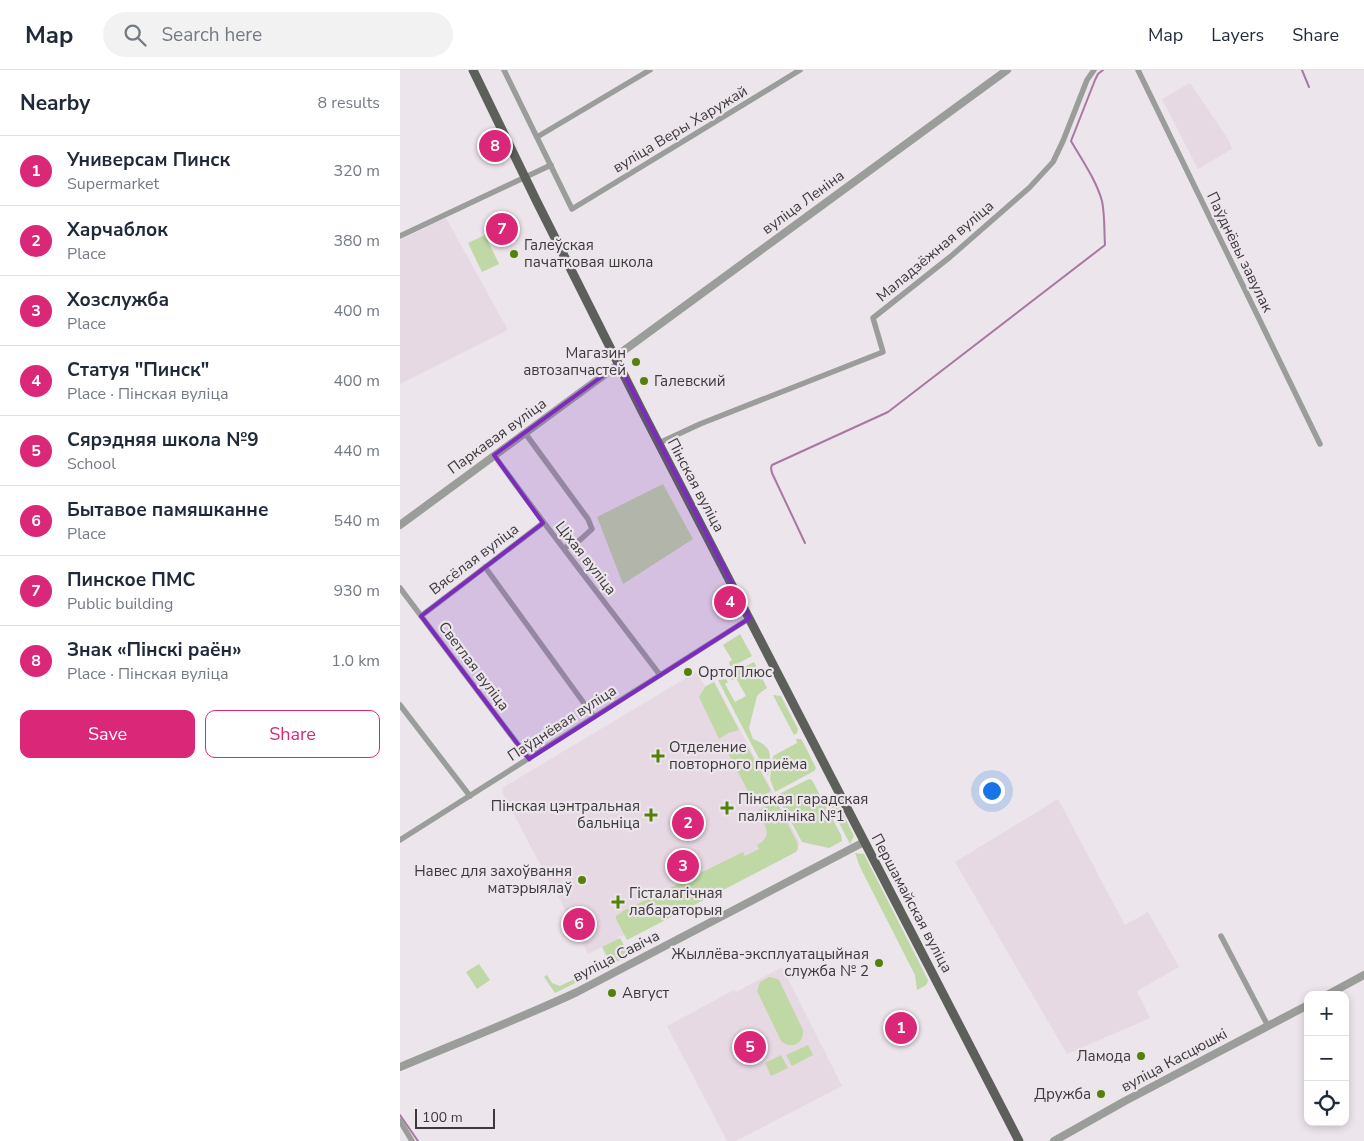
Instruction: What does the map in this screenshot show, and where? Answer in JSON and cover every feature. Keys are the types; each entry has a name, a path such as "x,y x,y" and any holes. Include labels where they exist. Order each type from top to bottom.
{"main road":[{"name":"Пінская вуліца","path":"472,70 617,361 767,652"},
{"name":"Першамайская вуліца","path":"767,652 1019,1141"}],"street":[{"path":"400,236 551,165 504,70"},
{"path":"537,137 650,70"},
{"name":"вуліца Веры Харужай","path":"551,165 572,209 800,70"},
{"name":"вуліца Леніна","path":"610,370 617,361 1007,70"},
{"name":"Маладзёжная вуліца","path":"659,443 708,421 883,352 873,318 950,257 1029,188 1053,162 1087,80 1094,70"},
{"name":"Паўднёвы завулак","path":"1138,70 1320,444"},
{"name":"Паркавая вуліца","path":"400,525 610,370"},
{"path":"525,433 588,519 592,529 580,540 564,548"},
{"name":"Ціхая вуліца","path":"494,455 543,523 660,675"},
{"name":"Вясёлая вуліца","path":"421,616 543,523"},
{"path":"485,567 594,717"},
{"name":"Светлая вуліца","path":"400,588 529,759"},
{"name":"Паўднёвая вуліца","path":"400,840 750,618"},
{"path":"400,705 470,796"},
{"name":"вуліца Савіча","path":"400,1067 577,992 864,842"},
{"path":"1221,936 1268,1026"},
{"path":"1334,991 1364,975"},
{"name":"вуліца Касцюшкі","path":"1054,1141 1125,1101 1304,1007"},
{"path":"400,1122 412,1141"}],"highlighted area":[{"path":"619,364 750,618 529,759 421,616 543,523 494,455"}],"shaded area":[{"path":"1190,83 1228,139 1232,149 1198,169 1162,99"},
{"path":"446,218 508,330 400,384 400,240"},
{"name":"Пінская цэнтральная бальніца","path":"696,672 705,686 714,681 799,841 799,846 617,937 618,939 588,954 555,890 564,887 571,880 555,889 551,885 502,792 502,788"},
{"path":"1058,799 1125,925 1148,912 1179,967 1137,991 1150,1018 1067,1054 955,862"},
{"path":"782,967 842,1086 736,1141 727,1141 667,1026"}],"green space":[{"path":"485,235 499,264 482,272 468,243"},
{"path":"663,484 693,539 623,584 597,517"},
{"path":"740,634 752,656 730,666 729,662 732,660 723,645"},
{"path":"754,662 767,688 757,696 749,728 753,739 765,746 770,753 768,776 718,680 726,679 728,682 725,684 735,702 746,696 736,678 732,680 730,677 732,673"},
{"path":"714,682 739,730 728,733 719,739 699,697 705,687"},
{"path":"773,695 781,696 798,729 794,735"},
{"path":"796,739 801,739 816,768 814,771 775,792 770,779 773,756 797,743"},
{"path":"746,744 771,791 753,801 728,753"},
{"path":"809,779 812,780 841,835 842,841 829,848 802,842 778,798 779,794"},
{"path":"832,799 840,808 854,836 850,844 828,801"},
{"path":"776,801 797,842 798,849 796,852 627,940 616,916 743,852 745,856 759,849 757,845 767,834 765,825 757,811"},
{"path":"855,853 864,854 928,980 926,985 917,990 915,975 860,867"},
{"path":"620,938 629,955 611,965 602,947"},
{"path":"479,964 490,980 477,989 466,972"},
{"path":"603,965 608,967 555,993 544,977 547,975 552,983 560,986"},
{"path":"769,977 779,980 803,1030 802,1039 797,1044 789,1045 781,1041 757,991 760,982"},
{"path":"808,1045 813,1055 792,1066 786,1055"},
{"path":"781,1055 788,1068 771,1076 765,1063"}],"waterway":[{"path":"805,543 772,473 772,465 888,412 1105,245 1102,201 1092,178 1071,141 1095,80 1103,70"},
{"path":"1302,70 1309,87"},
{"path":"400,1115 418,1141"}],"place":[{"name":"Знак «Пінскі раён»","path":"495,146"},
{"name":"Пинское ПМС","path":"502,229"},
{"name":"Галеўская пачатковая школа","path":"514,254"},
{"name":"Магазин автозапчастей","path":"636,362"},
{"name":"Галевский","path":"644,381"},
{"name":"Статуя \"Пинск\"","path":"730,602"},
{"name":"ОртоПлюс","path":"688,672"},
{"name":"Отделение повторного приёма","path":"658,756"},
{"name":"Пінская гарадская паліклініка №1","path":"727,808"},
{"name":"Пінская цэнтральная бальніца","path":"651,815"},
{"name":"Харчаблок","path":"688,823"},
{"name":"Хозслужба","path":"683,866"},
{"name":"Навес для захоўвання матэрыялаў","path":"582,880"},
{"name":"Гісталагічная лабараторыя","path":"618,902"},
{"name":"Бытавое памяшканне","path":"579,924"},
{"name":"Жыллёва-эксплуатацыйная служба № 2","path":"879,963"},
{"name":"Август","path":"612,993"},
{"name":"Универсам Пинск","path":"901,1028"},
{"name":"Сярэдняя школа №9","path":"750,1047"},
{"name":"Ламода","path":"1141,1056"},
{"name":"Дружба","path":"1101,1094"}]}
